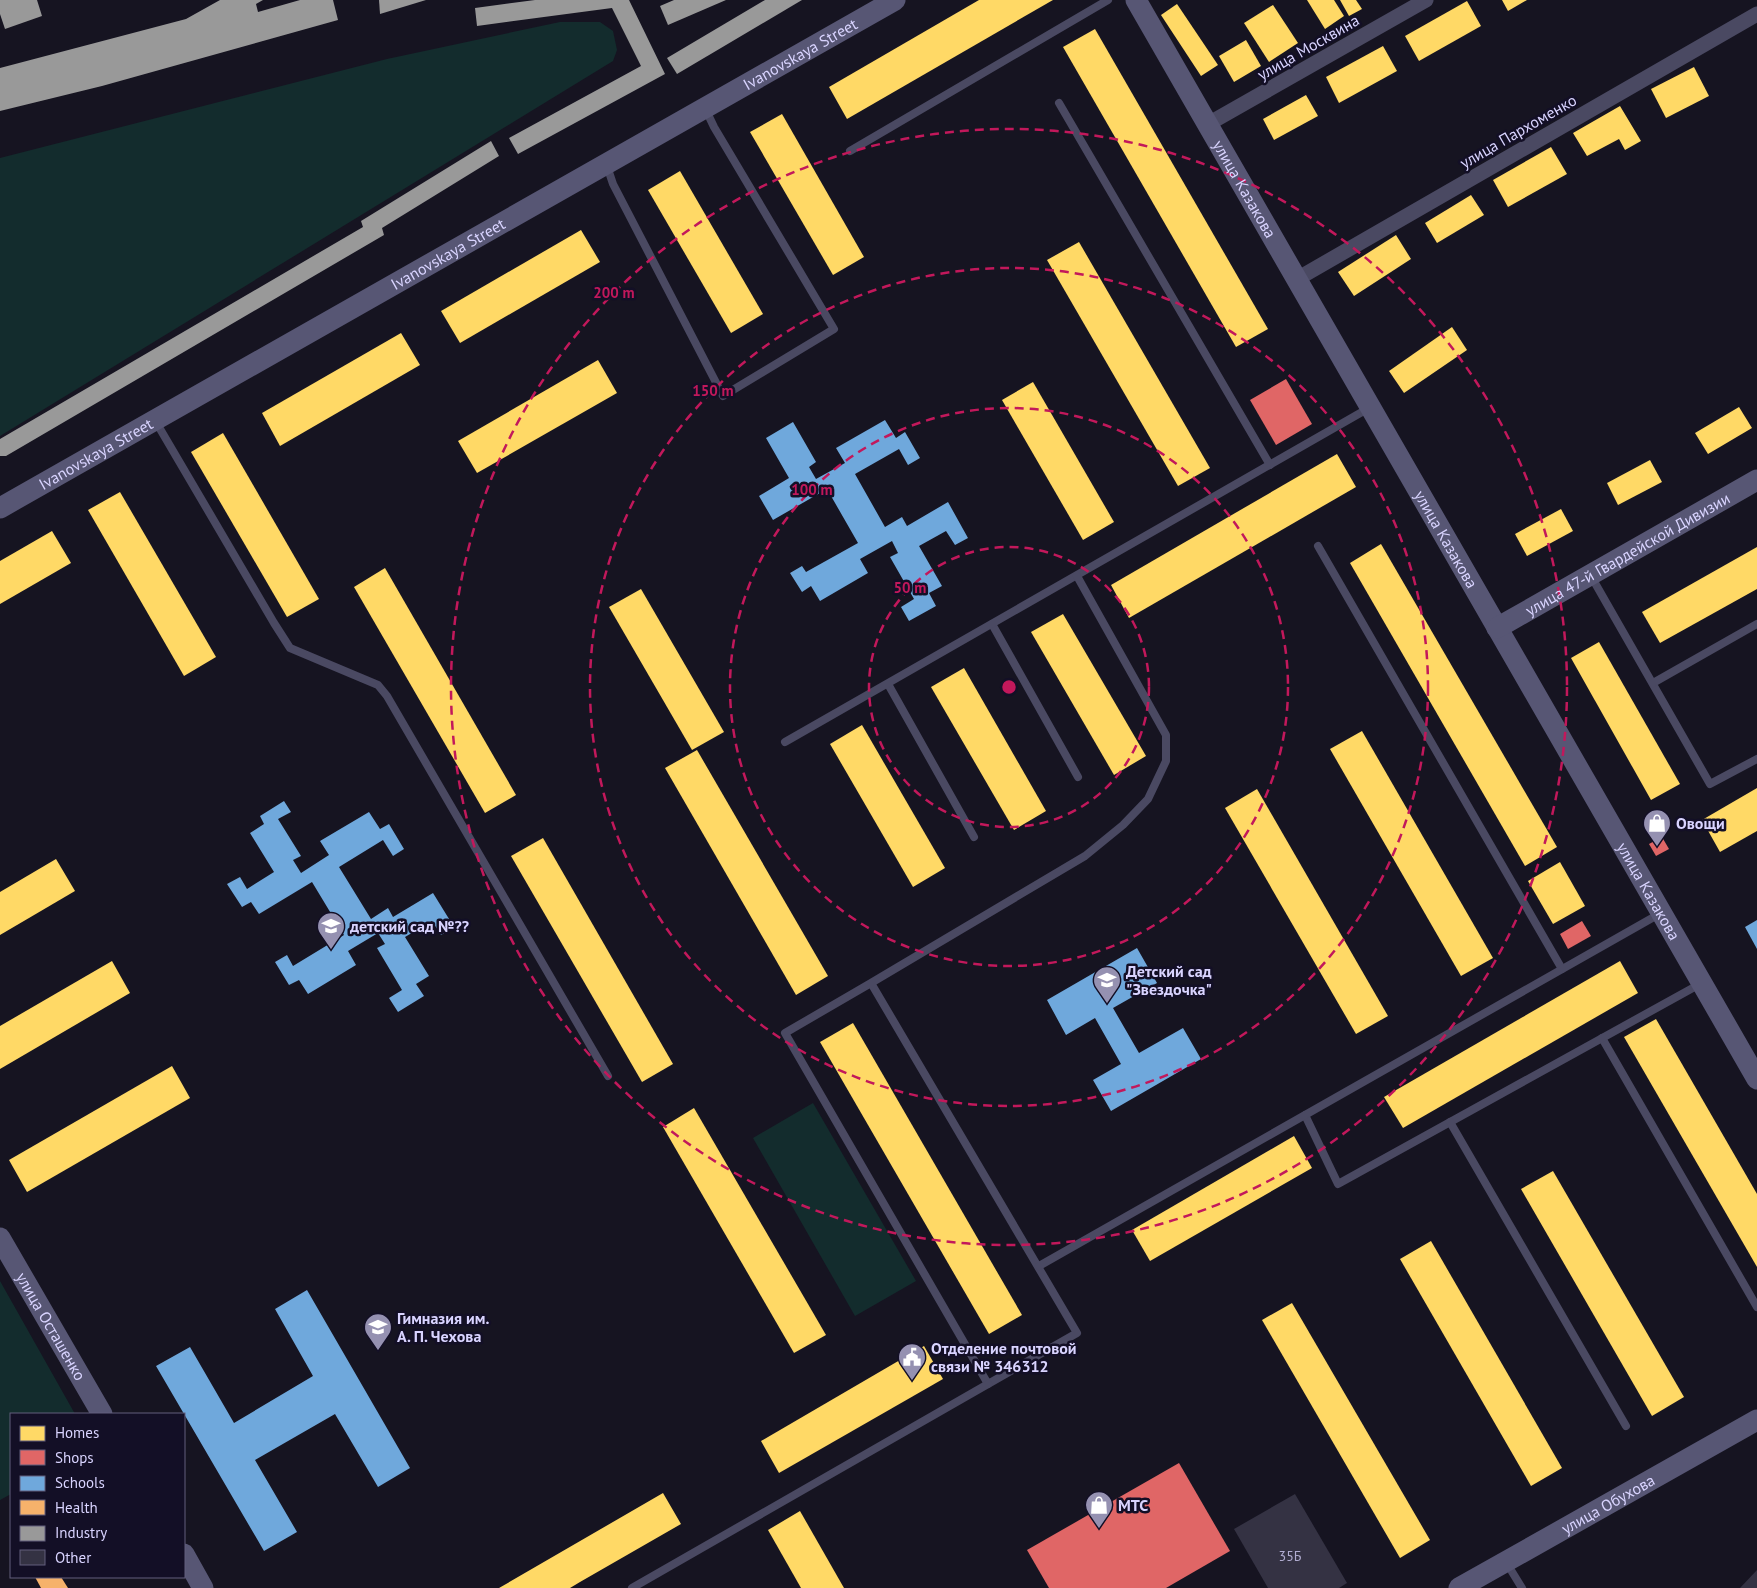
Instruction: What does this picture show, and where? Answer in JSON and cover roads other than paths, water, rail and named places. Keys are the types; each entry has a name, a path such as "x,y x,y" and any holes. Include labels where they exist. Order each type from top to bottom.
{"street":[{"name":"Ivanovskaya Street","path":"0,508 895,0"},
{"name":"улица Казакова","path":"1136,0 1757,1079"},
{"name":"улица Москвина","path":"1208,124 1426,0"},
{"name":"улица Пархоменко","path":"1296,279 1757,14"},
{"name":"улица 47-й Гвардейской Дивизии","path":"1498,628 1757,480"},
{"name":"улица Осташенко","path":"0,1238 101,1413"},
{"name":"улица Обухова","path":"1459,1588 1757,1420"},
{"path":"185,1556 204,1588"}],"lane":[{"path":"850,150 1108,0"},
{"path":"1059,103 1270,465"},
{"path":"607,164 613,184 723,396 834,329 714,127 705,108"},
{"path":"785,742 1370,407"},
{"path":"155,420 290,648 378,685 387,696 608,1076"},
{"path":"1318,546 1562,969"},
{"path":"1590,575 1710,784 1757,759"},
{"path":"988,1384 785,1033 1085,856 1124,824 1148,799 1166,761 1166,735 1076,576"},
{"path":"992,624 1078,777"},
{"path":"1653,683 1757,624"},
{"path":"888,684 974,837"},
{"path":"1039,1266 1661,913"},
{"path":"632,1588 1077,1334 1039,1266 871,983"},
{"path":"1304,1115 1338,1184 1702,983"},
{"path":"1602,1038 1757,1307"},
{"path":"1450,1122 1626,1426"},
{"path":"1506,1562 1522,1588"}],"place":[{"name":"Овощи","path":"1657,847"},
{"name":"детский сад №??","path":"331,950"},
{"name":"Детский сад \"Звездочка\"","path":"1107,1004"},
{"name":"Гимназия им. А. П. Чехова","path":"378,1351"},
{"name":"Отделение почтовой связи № 346312","path":"912,1381"},
{"name":"МТС","path":"1099,1529"}]}
